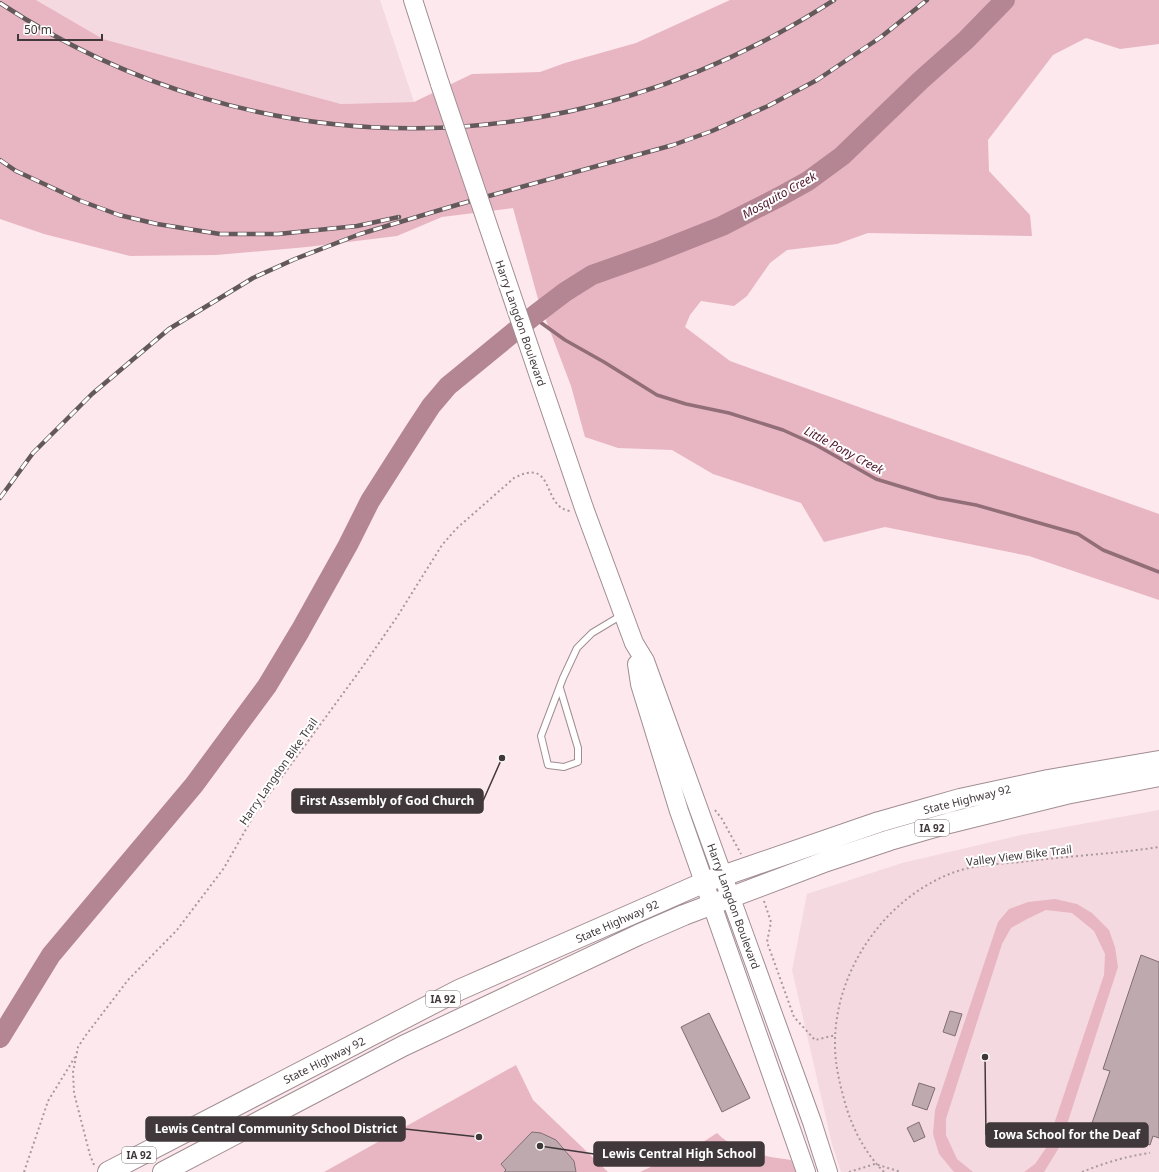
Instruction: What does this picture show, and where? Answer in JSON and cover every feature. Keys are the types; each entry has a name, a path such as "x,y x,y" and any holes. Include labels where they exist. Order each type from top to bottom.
{"main road":[{"name":"Harry Langdon Boulevard","path":"413,0 440,84 584,508 634,643 645,661 812,1122 828,1172"},
{"name":"Harry Langdon Boulevard","path":"634,643 640,684 679,811 806,1172"},
{"name":"State Highway 92","path":"101,1169 171,1139 459,990 705,882 879,822 960,799 1048,780 1159,760"},
{"name":"State Highway 92","path":"164,1171 403,1046 638,935 712,905 827,860 949,823 1066,794 1159,776"}],"lane":[{"path":"560,688 578,748 578,762 564,767 548,765 541,736 563,678 577,648 592,633 623,614"}],"path":[{"name":"Harry Langdon Bike Trail","path":"101,1169 90,1156 74,1093 73,1072 78,1047 128,980 177,930 224,868 254,815 361,669 397,617 442,545 456,529 514,478 523,473 530,472 543,478 548,486 552,499 557,505 565,510 573,511 584,508"},
{"name":"Valley View Bike Trail","path":"884,1172 876,1164 862,1143 846,1108 839,1083 835,1045 838,1010 844,989 861,952 886,918 899,904 927,884 953,872 1041,859 1119,853 1159,847"},
{"path":"760,887 771,922 767,942 794,1017 815,1040 836,1035"},
{"path":"24,1172 48,1101 76,1055"},
{"path":"1082,1172 1139,1154 1150,1153"},
{"path":"849,1172 876,1164 901,1172"}],"shaded area":[{"path":"0,0 36,0 103,39 341,104 414,102 472,74 540,72 565,63 636,43 730,0 1159,0 1159,44 1120,49 1086,38 1053,55 988,140 989,171 1030,215 1032,236 868,233 837,244 787,250 770,263 747,296 734,306 701,301 690,315 685,327 730,361 1159,514 1159,600 1029,556 885,527 824,542 801,503 713,474 672,450 618,448 585,437 571,386 538,299 513,208 442,217 397,236 307,247 216,255 130,256 44,234 0,219"},
{"path":"36,0 380,0 414,102 341,104 103,39"},
{"path":"1159,810 1159,1172 841,1172 832,1144 792,970 807,894 902,863 1021,835"},
{"path":"1055,899 1077,904 1092,913 1109,930 1115,947 1118,967 1060,1146 1044,1172 1024,1172 1035,1164 1046,1148 1104,975 1105,954 1094,931 1072,913 1046,910 1011,928 1002,944 946,1119 946,1135 957,1159 973,1172 954,1172 939,1154 933,1134 935,1110 998,922 1009,909 1028,902"},
{"path":"516,1065 533,1100 608,1172 576,1172 571,1157 561,1145 548,1137 533,1132 501,1164 506,1170 504,1172 324,1172"},
{"path":"717,1133 724,1139 742,1149 762,1155 791,1160 796,1172 640,1172 703,1142"}],"building":[{"path":"1141,955 1159,962 1159,1138 1153,1136 1150,1145 1091,1126 1110,1071 1103,1069"},
{"path":"950,1011 962,1014 955,1036 943,1032"},
{"path":"709,1013 750,1098 722,1112 681,1027"},
{"path":"919,1083 935,1088 927,1110 912,1105"},
{"path":"919,1122 925,1137 914,1142 907,1128"},
{"path":"532,1132 541,1133 556,1140 574,1161 576,1172 504,1172 506,1170 501,1164"}],"waterway":[{"name":"Mosquito Creek","path":"0,1038 51,955 194,785 267,686 300,631 348,545 370,501 431,406 448,386 536,314 565,292 592,275 654,253 722,226 808,181 842,156 921,80 966,40 1005,0"},
{"name":"Little Pony Creek","path":"533,317 565,340 657,395 686,404 729,413 783,430 816,445 876,479 938,498 976,505 1078,534 1103,550 1159,572"}],"railway":[{"path":"0,3 99,59 203,98 309,121 417,128 525,120 631,95 735,55 834,0"},
{"path":"0,498 33,453 92,394 169,329 253,278 295,259 360,234 460,204 673,145 712,131 768,106 817,80 881,37 927,0"},
{"path":"0,160 16,171 81,201 119,215 157,224 220,234 278,234 357,226 399,217"}],"place":[{"name":"First Assembly of God Church","path":"502,758"},
{"name":"Iowa School for the Deaf","path":"985,1057"},
{"name":"Lewis Central Community School District","path":"479,1137"},
{"name":"Lewis Central High School","path":"540,1146"}]}
